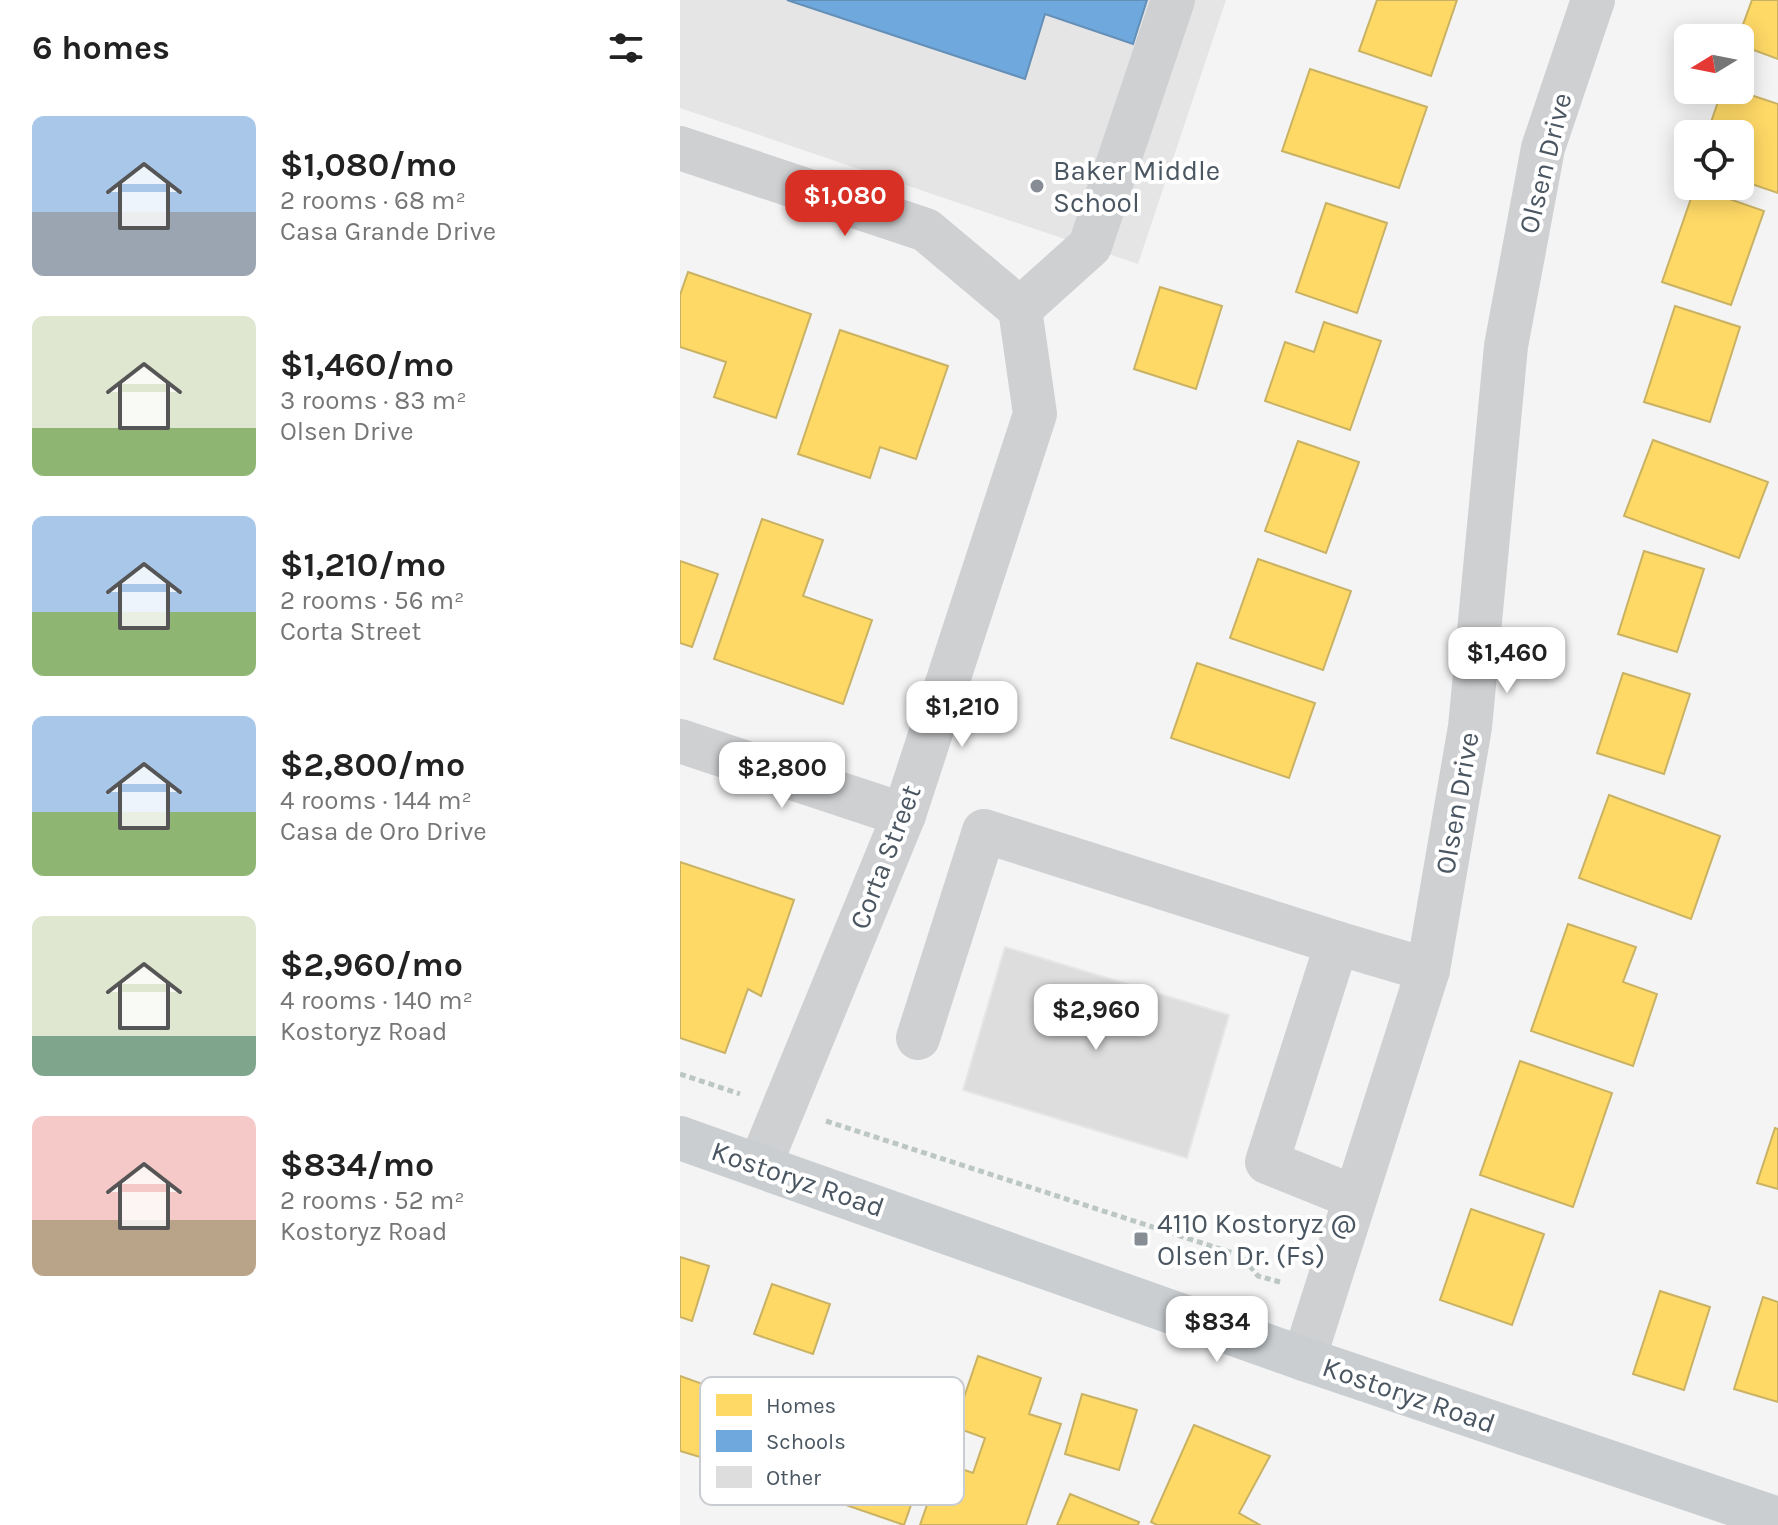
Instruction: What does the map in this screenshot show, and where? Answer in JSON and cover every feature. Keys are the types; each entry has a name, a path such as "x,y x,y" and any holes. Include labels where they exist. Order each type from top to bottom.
{"main road":[{"name":"Kostoryz Road","path":"680,1138 1304,1359 1778,1519"}],"street":[{"path":"680,148 926,230 1020,309 1090,246 1173,0"},
{"name":"Olsen Drive","path":"1304,1359 1428,970 1470,727 1506,346 1543,148 1593,0"},
{"name":"Corta Street","path":"760,1165 904,815 1035,414 1020,309"},
{"path":"680,741 904,815"},
{"path":"918,1038 984,831 1428,970"},
{"path":"1337,943 1267,1162 1354,1197"}],"path":[{"path":"680,1074 1242,1256 1258,1276 1324,1294"}],"shaded area":[{"name":"Baker Middle School","path":"680,0 1226,0 1138,264 680,108"}],"building: Homes":[{"path":"1377,0 1457,0 1431,76 1359,51"},
{"path":"1752,0 1778,0 1778,59 1754,50 1754,24 1743,24"},
{"path":"1310,69 1427,107 1399,188 1282,151"},
{"path":"1754,96 1778,104 1778,193 1754,185 1754,120 1712,120 1717,104 1754,104"},
{"path":"1690,200 1732,200 1764,211 1731,305 1662,282"},
{"path":"1326,203 1387,223 1357,313 1296,292"},
{"path":"688,272 811,314 776,418 714,397 726,362 680,347 680,295"},
{"path":"1160,287 1222,306 1196,389 1134,369"},
{"path":"1675,306 1740,327 1710,422 1644,402"},
{"path":"1324,322 1381,341 1350,430 1265,401 1285,342 1314,352"},
{"path":"840,330 948,366 916,459 880,447 870,478 798,454"},
{"path":"1653,440 1768,482 1739,558 1624,516"},
{"path":"1298,441 1359,462 1326,553 1265,531"},
{"path":"762,519 823,540 803,596 872,620 843,704 714,659"},
{"path":"1644,551 1704,569 1677,652 1618,634"},
{"path":"1258,559 1351,591 1323,670 1230,638"},
{"path":"680,561 718,574 692,647 680,643"},
{"path":"1197,663 1315,703 1289,778 1171,738"},
{"path":"1623,673 1690,694 1664,774 1597,753"},
{"path":"1609,795 1720,836 1691,919 1579,878"},
{"path":"680,862 794,900 761,996 748,989 725,1053 680,1038"},
{"path":"1568,924 1636,947 1623,982 1657,994 1633,1066 1531,1031"},
{"path":"1520,1061 1612,1093 1573,1207 1480,1175"},
{"path":"1775,1128 1778,1129 1778,1189 1757,1183"},
{"path":"1471,1209 1544,1234 1512,1325 1440,1300"},
{"path":"680,1257 709,1266 692,1321 680,1317"},
{"path":"772,1284 830,1304 813,1354 754,1334"},
{"path":"1660,1291 1710,1307 1684,1390 1633,1374"},
{"path":"1763,1297 1778,1302 1778,1402 1734,1389"},
{"path":"978,1356 1041,1378 1029,1414 1061,1424 1026,1525 920,1525 927,1505 964,1505 964,1470 973,1473 985,1438 964,1431 964,1397"},
{"path":"680,1376 700,1383 700,1457 680,1451"},
{"path":"1082,1394 1137,1410 1119,1470 1065,1454"},
{"path":"1194,1425 1270,1456 1239,1513 1260,1525 1157,1525 1151,1522"},
{"path":"1070,1494 1139,1522 1138,1525 1057,1525"},
{"path":"846,1505 911,1505 904,1525"}],"building: Schools":[{"path":"787,0 1147,0 1133,44 1045,14 1025,79"}],"building: Other":[{"path":"1005,947 1229,1015 1187,1158 963,1090"}],"place":[{"name":"Baker Middle School","path":"1037,186"},
{"name":"4110 Kostoryz @ Olsen Dr. (Fs)","path":"1141,1239"}]}
